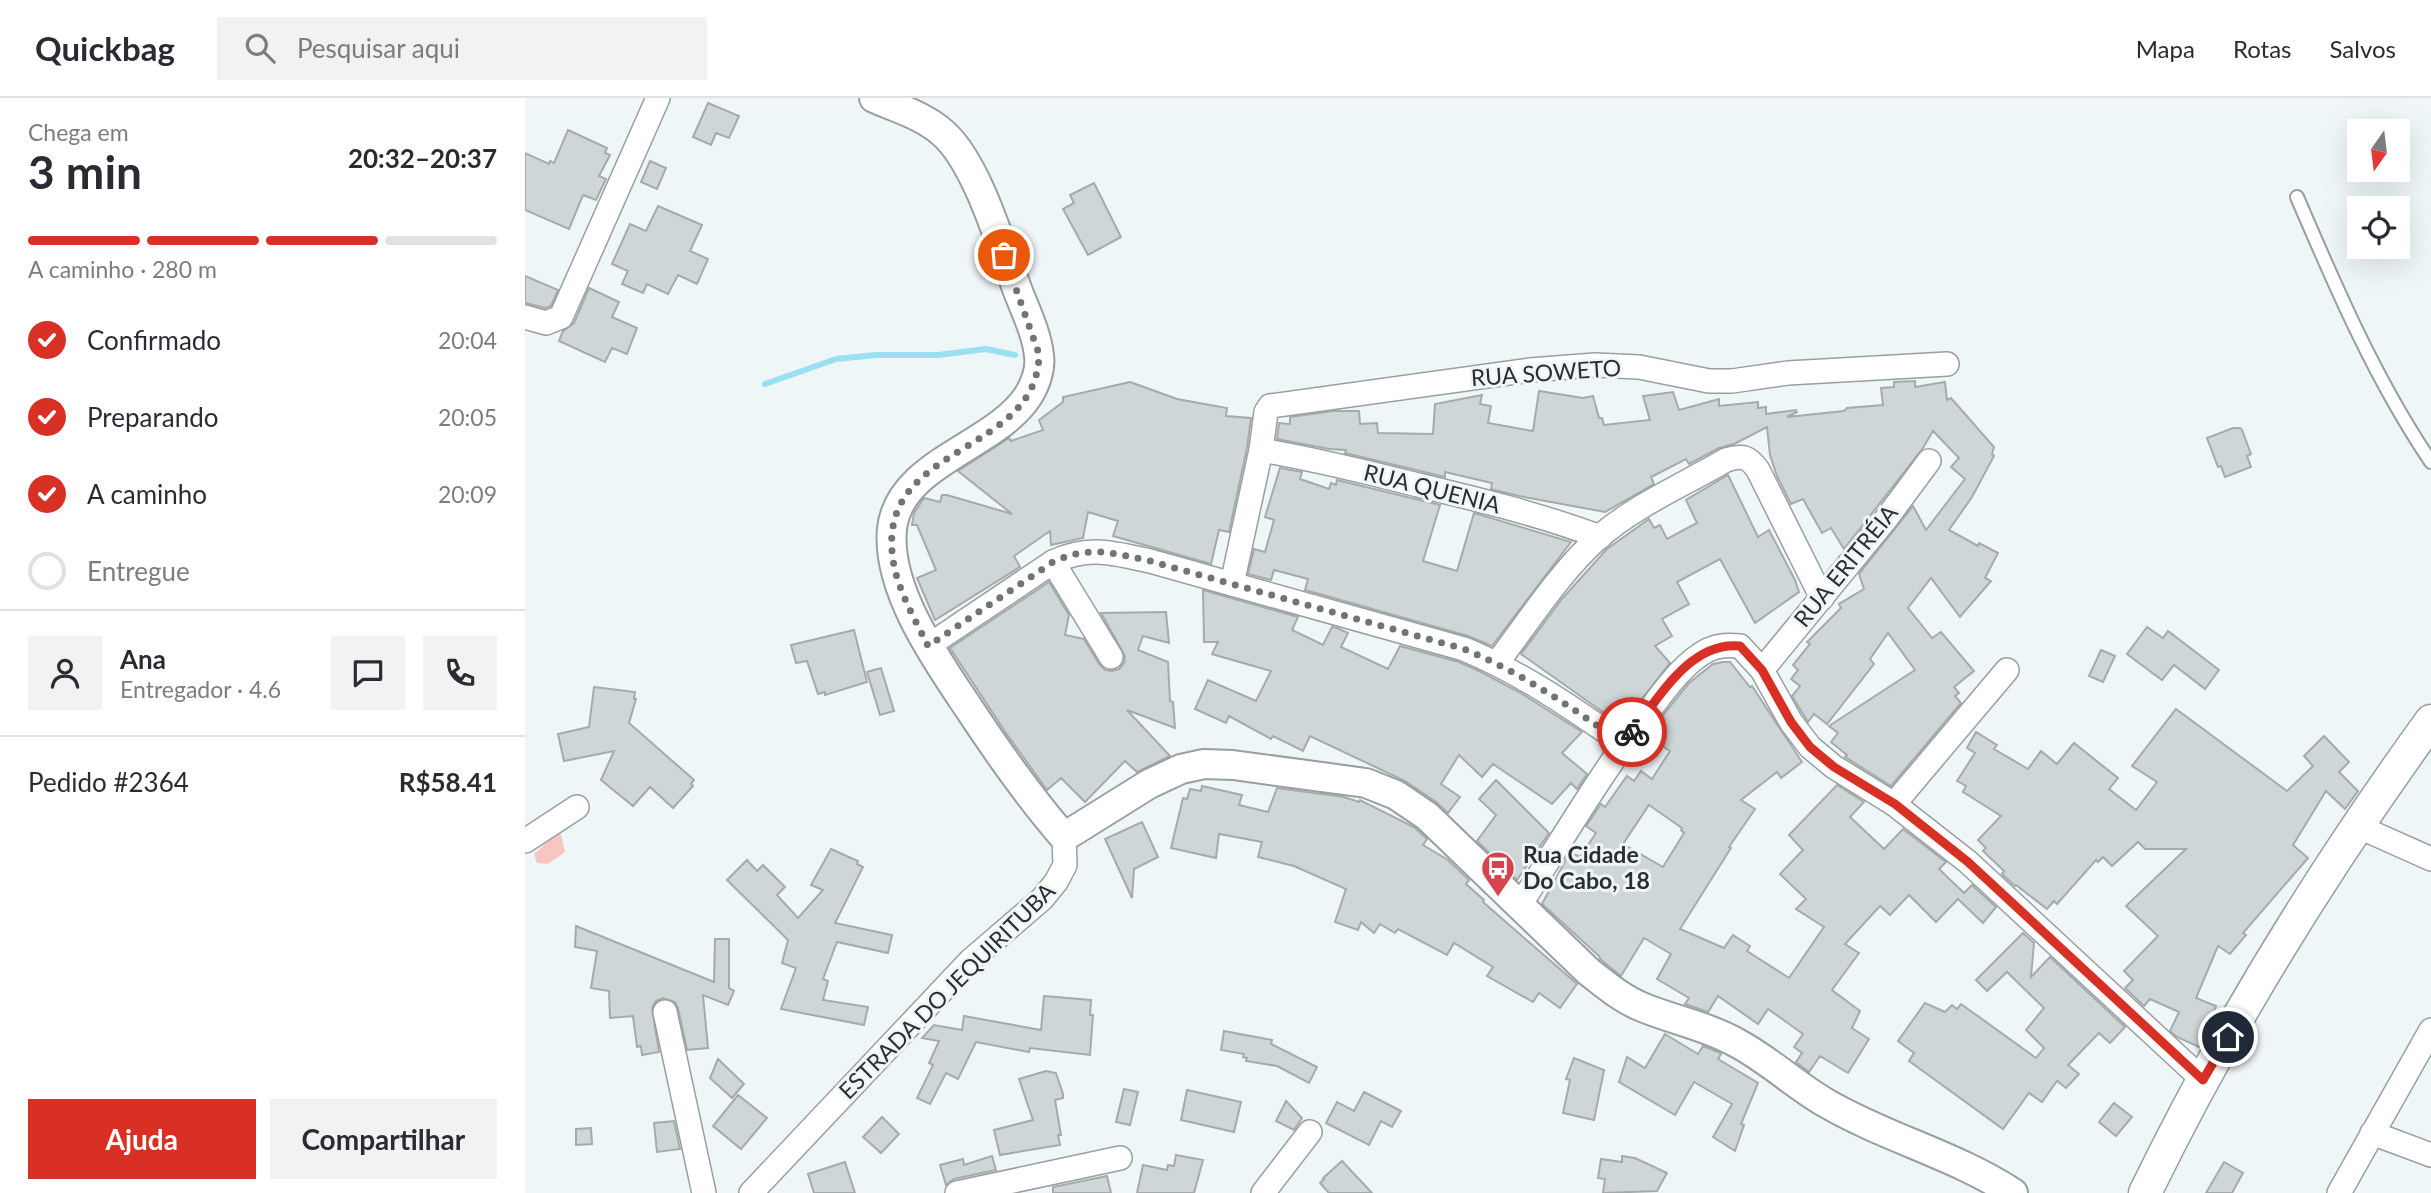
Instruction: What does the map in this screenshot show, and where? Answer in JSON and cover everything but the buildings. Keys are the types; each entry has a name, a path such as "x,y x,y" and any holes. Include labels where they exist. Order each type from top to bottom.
{"main road":[{"path":"2145,1193 2203,1080 2291,931 2357,826 2431,721"}],"street":[{"path":"525,317 546,323 561,317 658,98"},
{"path":"874,98 923,119 944,134 963,156 1030,321 1039,354 1039,370 1030,394 1018,409 1003,423 914,484 898,506 892,527 892,553 899,584 928,646 1014,776 1064,837 1118,802 1181,769 1204,764 1233,765 1366,783 1396,795 1427,816 1589,972 1618,995 1737,1043 1825,1102 1867,1124 1980,1173 2013,1193"},
{"name":"RUA SOWETO","path":"1261,450 1266,412 1270,406 1530,370 1595,365 1639,367 1709,381 1732,381 1788,373 1947,364"},
{"path":"1232,584 1261,450"},
{"name":"RUA QUENIA","path":"1261,450 1450,492 1568,525 1600,537"},
{"path":"1497,663 1574,561 1600,537 1620,521 1726,460 1738,456 1746,457 1758,470 1822,598"},
{"name":"RUA ERITRÉIA","path":"1762,670 1929,461"},
{"path":"928,646 1053,562 1084,551 1106,551 1464,649 1497,663 1563,702 1623,744"},
{"path":"1053,562 1111,657"},
{"path":"1520,905 1623,744 1679,674 1707,651 1725,645 1740,646 1762,670 1791,722 1810,747 1834,767 1895,804 1968,862 2203,1080"},
{"path":"1895,804 2007,670"},
{"path":"525,841 577,807"},
{"path":"2357,826 2431,859"},
{"name":"ESTRADA DO JEQUIRITUBA","path":"751,1193 971,960 1042,899 1056,882 1065,864 1064,837"},
{"path":"665,1012 704,1193"},
{"path":"2339,1193 2431,1030"},
{"path":"1263,1193 1310,1132"},
{"path":"2372,1133 2431,1155"},
{"path":"957,1193 1120,1158"}],"lane":[{"path":"2297,197 2343,303 2431,462"}],"shaded area":[{"path":"560,830 565,852 548,864 537,863 534,854"}],"waterway":[{"path":"765,384 836,359 876,355 938,355 986,349 1015,355"}],"way so far":[{"path":"1004,255 1030,321 1039,354 1039,370 1030,394 1003,423 939,464 914,484 898,506 892,527 892,553 899,584 928,646 1053,562 1084,551 1106,551 1464,649 1497,663 1563,702 1623,744 1632,732"}],"place":[{"name":"Rua Cidade Do Cabo, 18","path":"1498,898"}],"route":[{"path":"1632,732 1686,666 1707,651 1725,645 1740,646 1762,670 1791,722 1810,747 1834,767 1895,804 1968,862 2203,1080 2228,1037"}]}
